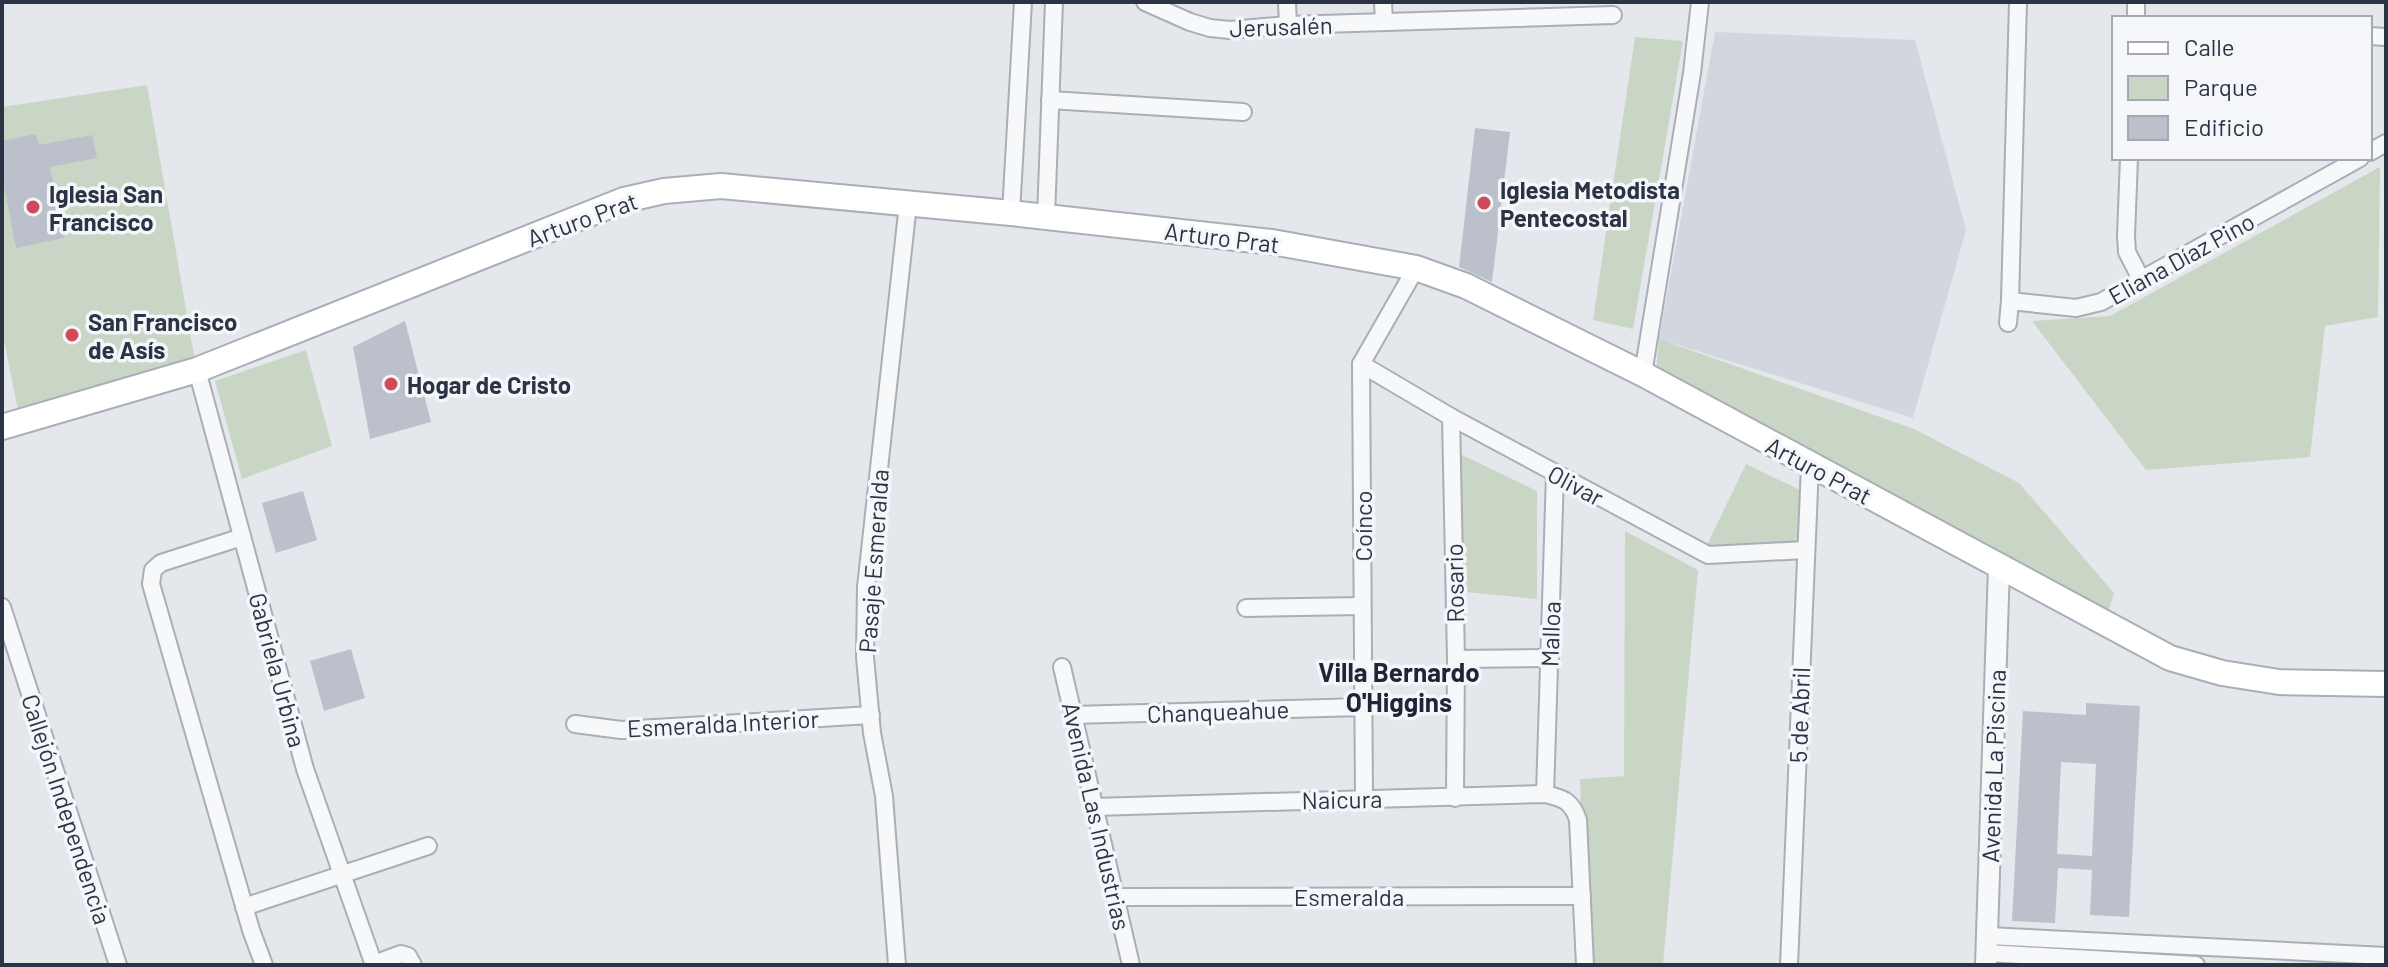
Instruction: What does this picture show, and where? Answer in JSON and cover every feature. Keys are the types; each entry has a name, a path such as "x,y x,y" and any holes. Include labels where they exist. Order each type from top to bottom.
{"main road":[{"name":"Arturo Prat","path":"2,427 197,370 624,200 664,191 721,186 1011,213 1272,242 1416,268 1466,286 1643,374 2170,658 2222,673 2279,682 2386,684"}],"street":[{"path":"1011,213 1023,2"},
{"path":"1046,217 1054,2"},
{"name":"Jerusalén","path":"1145,2 1190,22 1230,30 1573,9 1613,15"},
{"path":"1190,2 1190,22"},
{"path":"1287,2 1288,25"},
{"path":"1383,2 1384,22"},
{"path":"1643,374 1692,73 1700,2"},
{"path":"2008,323 2018,2"},
{"path":"1050,100 1243,112"},
{"path":"2129,160 2127,252 2142,281"},
{"name":"Eliana Díaz Pino","path":"2010,301 2076,308 2101,302 2355,160"},
{"name":"Pasaje Esmeralda","path":"897,965 884,796 865,657 866,587 908,204"},
{"path":"1361,364 1416,268"},
{"name":"Olivar","path":"1361,364 1451,417 1708,555 1806,550"},
{"name":"Coínco","path":"1361,364 1364,798"},
{"name":"Gabriela Urbina","path":"197,370 305,769 374,965"},
{"name":"Rosario","path":"1451,417 1456,659 1455,798"},
{"name":"5 de Abril","path":"1789,965 1810,465"},
{"name":"Malloa","path":"1545,794 1555,474"},
{"path":"242,537 161,563 153,570 151,584 244,907 264,965"},
{"name":"Avenida La Piscina","path":"1987,951 1999,566"},
{"path":"1246,608 1362,606"},
{"name":"Callejón Independencia","path":"2,607 118,965"},
{"path":"1456,659 1550,658"},
{"name":"Avenida Las Industrias","path":"1062,667 1131,965"},
{"name":"Chanqueahue","path":"1073,715 1363,707"},
{"name":"Esmeralda Interior","path":"575,724 621,730 871,715"},
{"path":"1545,794 1567,799 1578,820 1585,965"},
{"name":"Naicura","path":"1094,807 1545,794"},
{"path":"244,907 428,846"},
{"name":"Esmeralda","path":"1116,897 1582,896"},
{"path":"1987,951 2386,956"},
{"path":"1987,951 2196,965"},
{"path":"374,965 401,954 408,956 413,965"}],"shaded area":[{"path":"1715,32 1915,40 1966,230 1913,418 1659,339"}],"green space":[{"path":"1635,37 1683,41 1633,329 1593,320"},
{"path":"147,85 195,361 19,415 2,331 2,107"},
{"path":"2380,167 2378,317 2325,326 2310,457 2146,470 2032,321 2110,316"},
{"path":"1659,339 1914,429 2019,483 2114,593 2106,619 1655,383"},
{"path":"306,350 332,446 242,479 215,381"},
{"path":"1454,451 1537,491 1537,599 1466,592"},
{"path":"1746,464 1802,491 1797,559 1721,563 1704,551"},
{"path":"1625,531 1698,570 1663,965 1588,965 1580,779 1624,776"}],"building":[{"name":"Iglesia Metodista Pentecostal","path":"1475,128 1510,132 1492,282 1459,267"},
{"name":"Iglesia San Francisco","path":"36,134 39,145 92,135 97,158 50,167 64,238 16,248 2,176 2,141"},
{"name":"Hogar de Cristo","path":"405,321 431,422 370,439 353,347"},
{"path":"303,491 317,540 276,553 262,503"},
{"path":"351,649 365,698 324,711 310,661"},
{"path":"2086,703 2140,706 2129,917 2090,915 2092,870 2058,868 2055,923 2012,921 2023,711 2086,715","holes":["2061,762 2096,764 2092,856 2057,854"]}],"place":[{"name":"Iglesia Metodista Pentecostal","path":"1484,203"},
{"name":"Iglesia San Francisco","path":"33,207"},
{"name":"San Francisco de Asís","path":"72,335"},
{"name":"Hogar de Cristo","path":"391,384"}],"district":[{"name":"Villa Bernardo O'Higgins","path":"1399,686"}]}
